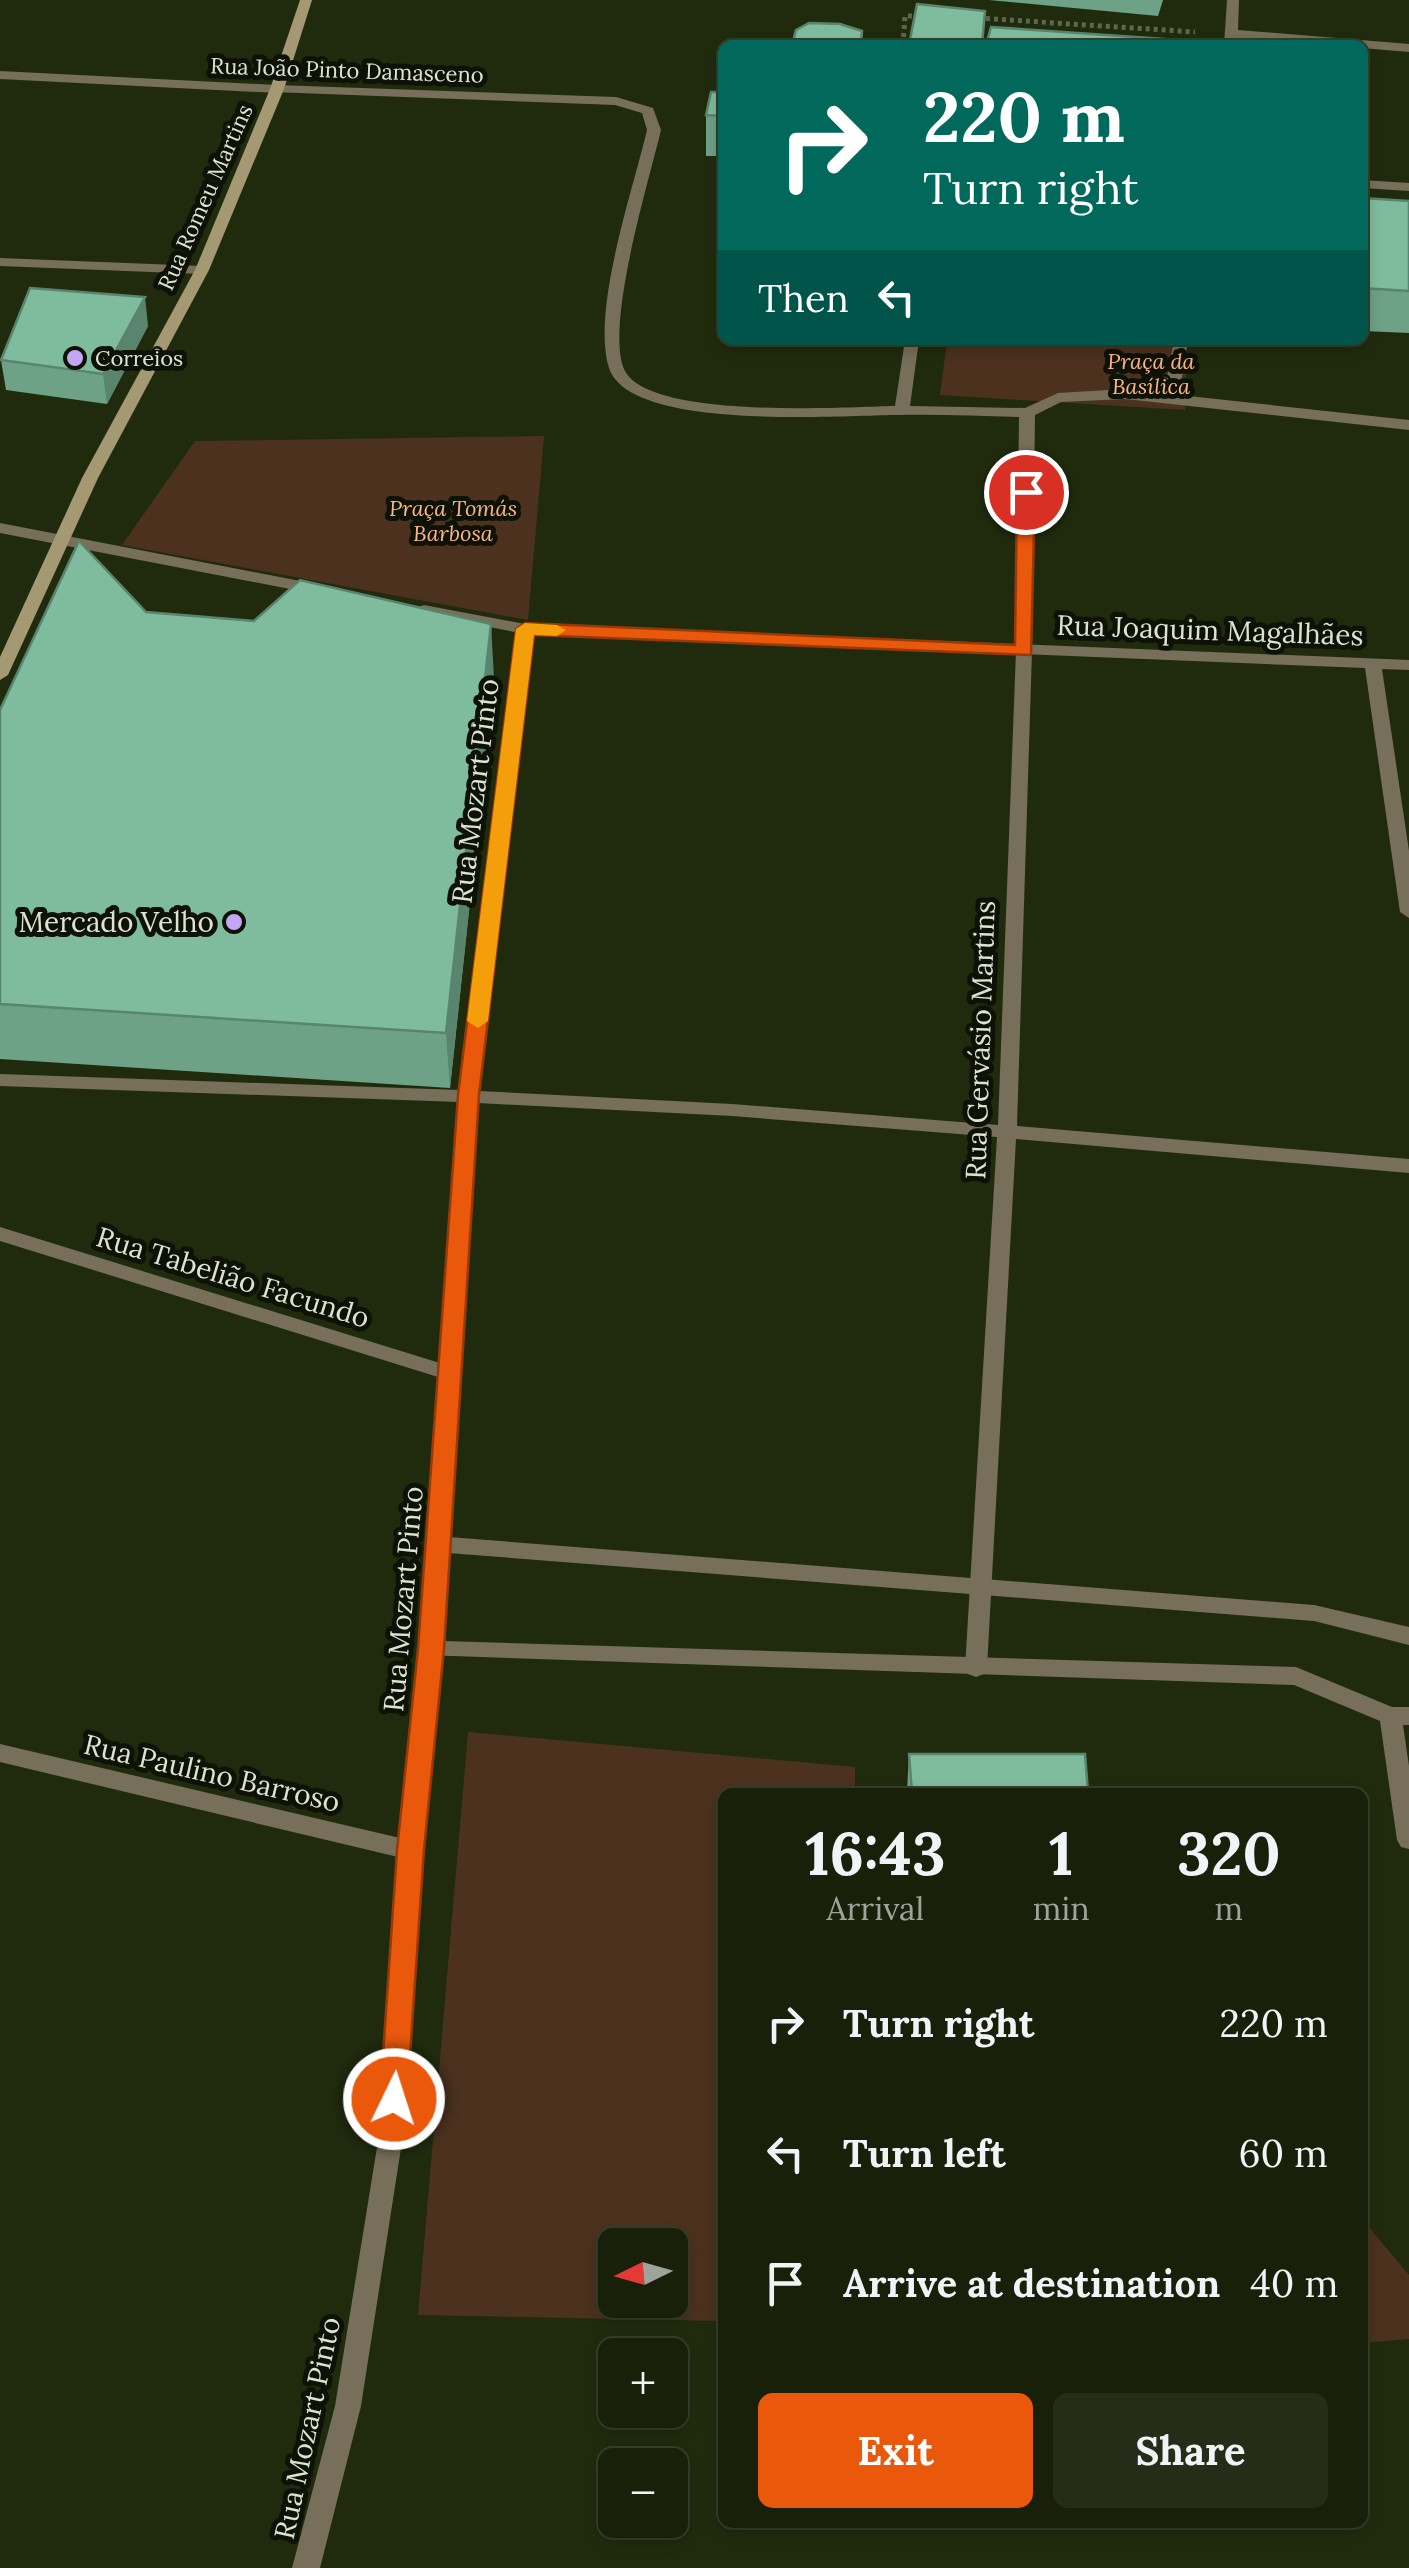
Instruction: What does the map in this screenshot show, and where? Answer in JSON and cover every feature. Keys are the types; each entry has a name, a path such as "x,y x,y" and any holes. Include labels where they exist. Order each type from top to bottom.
{"main road":[{"name":"Rua Romeu Martins","path":"0,675 139,384 202,270 277,89 306,0"}],"street":[{"path":"1232,40 1233,0"},
{"path":"1368,46 1409,48"},
{"name":"Rua João Pinto Damasceno","path":"0,75 616,101 648,112 654,130 613,313 617,371 630,390 660,402 702,410 902,410"},
{"path":"1368,184 1409,186"},
{"path":"0,262 202,270"},
{"path":"911,345 902,410 1027,413 1058,398 1084,394 1171,398 1409,426"},
{"path":"1171,398 1181,345"},
{"name":"Rua Gervásio Martins","path":"976,1668 1008,1134 1024,651 1027,413"},
{"path":"0,528 332,592"},
{"name":"Rua Joaquim Magalhães","path":"409,607 525,629 1409,665"},
{"name":"Rua Mozart Pinto","path":"306,2568 348,2406 391,2135 410,1850 439,1544 468,1095 525,629"},
{"path":"1372,664 1409,912"},
{"path":"0,1080 468,1095 736,1110 1204,1153 1409,1166"},
{"name":"Rua Tabelião Facundo","path":"0,1234 449,1373"},
{"path":"439,1544 1314,1612 1409,1636"},
{"path":"431,1649 1296,1676 1400,1716 1409,1840"},
{"name":"Rua Paulino Barroso","path":"0,1754 410,1850"}],"path":[{"path":"903,40 906,16 925,16"},
{"path":"964,18 1232,40"}],"green space":[{"name":"Praça da Basílica","path":"946,345 1187,345 1185,410 940,395"},
{"name":"Praça Tomás Barbosa","path":"544,436 528,620 122,545 195,441"},
{"path":"468,1732 855,1767 855,1788 718,1788 718,2321 418,2315"},
{"path":"1368,2226 1409,2275 1409,2339 1368,2343"}],"building":[{"path":"917,4 985,11 982,40 910,40"},
{"path":"809,23 840,24 862,31 861,40 793,40 796,30"},
{"path":"991,27 1178,40 987,40"},
{"path":"711,92 718,92 718,116 706,115"},
{"path":"1368,198 1409,201 1409,291 1368,288"},
{"path":"30,288 145,297 103,374 1,360"},
{"name":"Mercado Velho","path":"79,541 146,612 254,621 300,580 491,624 446,1033 0,1004 0,710"},
{"path":"909,1754 1085,1754 1088,1788 912,1788"}],"slow traffic":[{"path":"478,1021 525,629 557,630"}],"place":[{"name":"Correios","path":"75,358"},
{"name":"Mercado Velho","path":"234,922"}],"route":[{"path":"394,2099 410,1850 431,1649 468,1095 525,629 1024,651 1026,492"}]}
